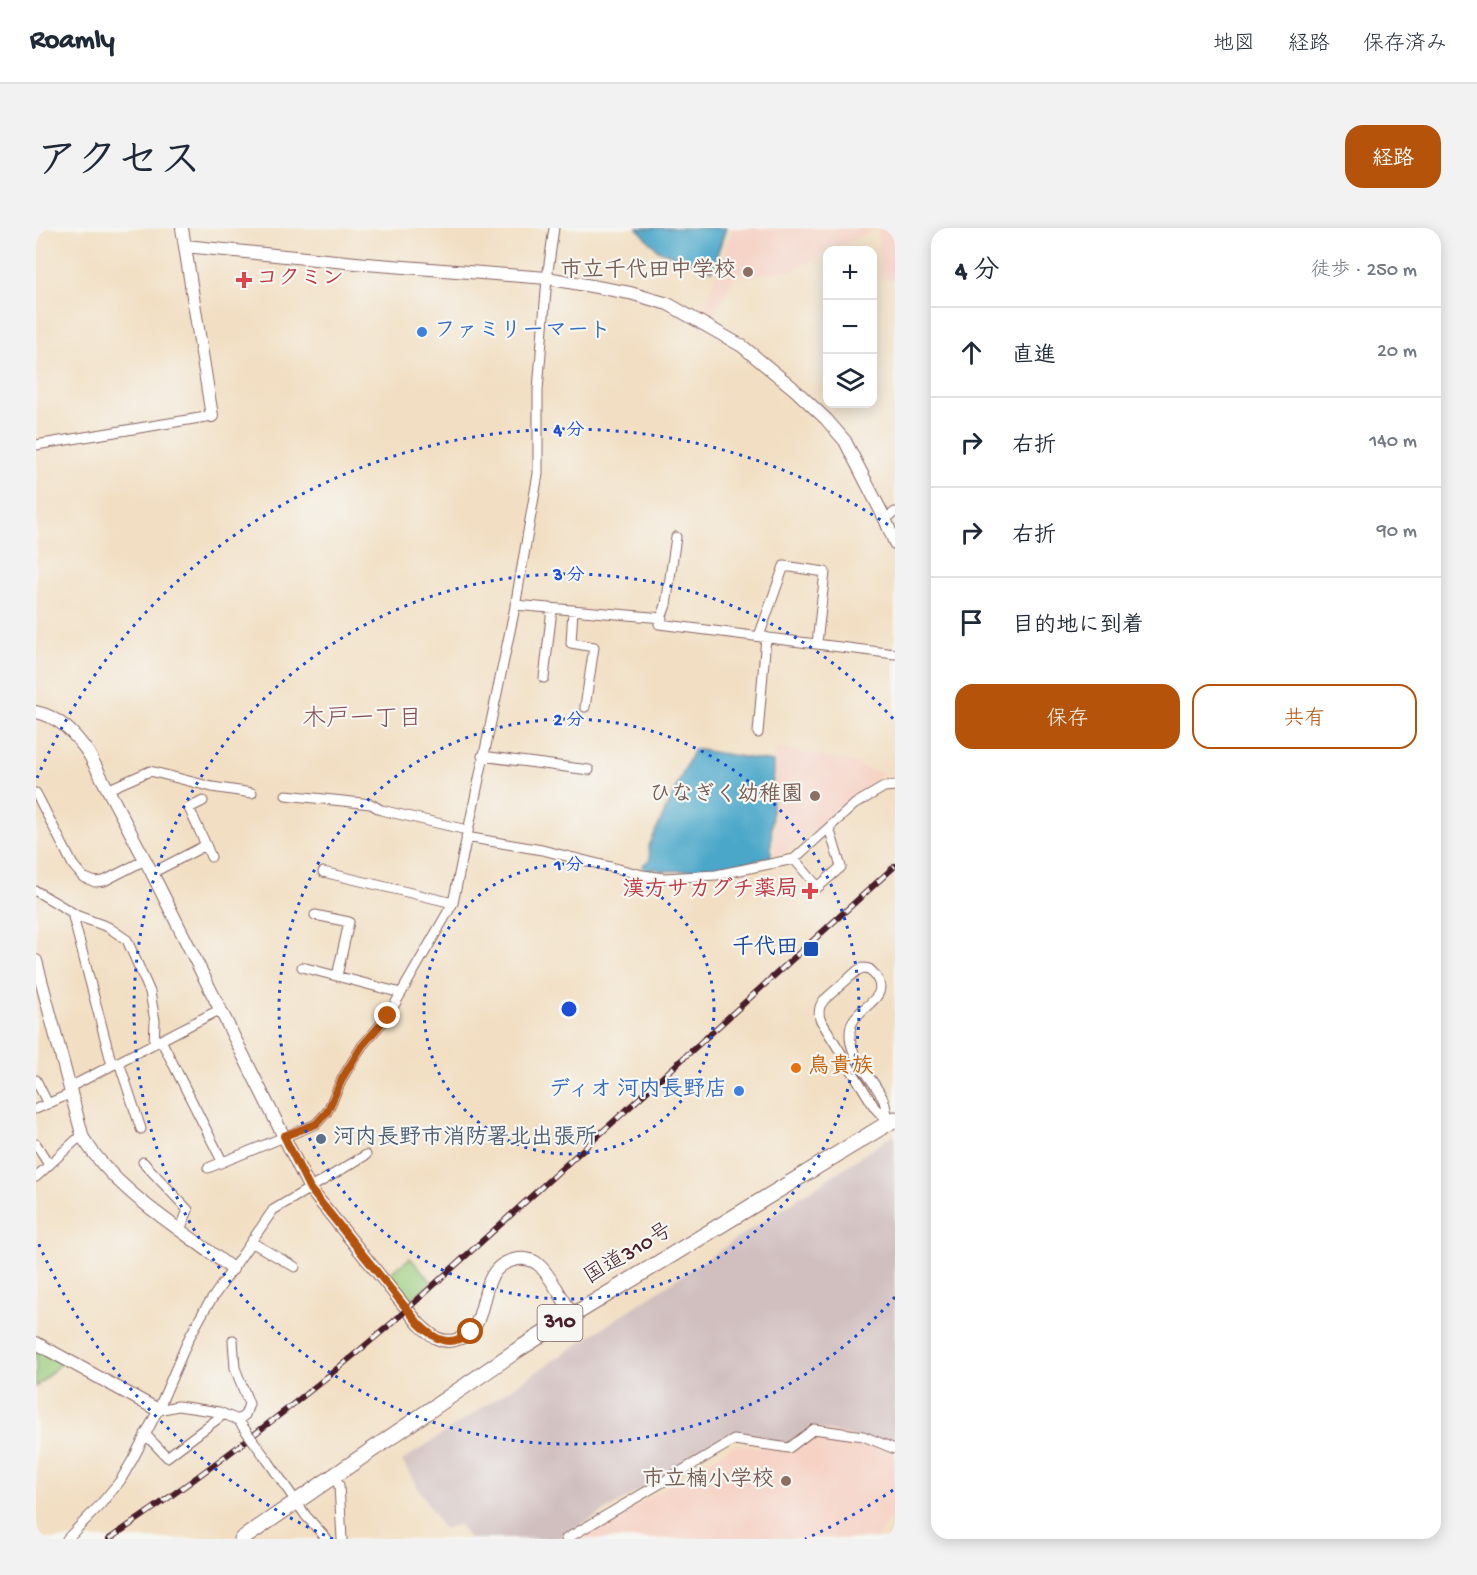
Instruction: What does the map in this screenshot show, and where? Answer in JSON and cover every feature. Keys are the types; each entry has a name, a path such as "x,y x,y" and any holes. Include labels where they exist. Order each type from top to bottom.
{"highway":[{"name":"国道310号","path":"242,1539 516,1351 892,1121"}],"street":[{"path":"36,445 212,416 182,228"},
{"path":"208,1168 316,1124 327,1112 343,1077 362,1046 388,1016 453,903 515,605 538,474 538,390 547,278 554,228"},
{"path":"185,246 366,264 547,278 630,293 668,304 742,346 793,388 845,441 890,515 895,543"},
{"path":"676,537 666,605 659,624 895,654"},
{"path":"758,733 763,637 784,566 825,572 817,643"},
{"path":"515,605 662,618"},
{"path":"544,678 552,609"},
{"path":"573,610 571,643 594,648 585,707"},
{"path":"36,712 59,722 76,736 108,789 152,873 310,1189 419,1324 431,1336 441,1341 457,1340 471,1332 478,1320 492,1275 505,1263 519,1259 532,1261 542,1268 573,1315"},
{"path":"482,756 589,770"},
{"path":"108,789 150,771 212,787 252,793"},
{"path":"286,795 371,804 381,810 467,834 664,878 716,875 794,859 855,804 884,787 895,786"},
{"path":"36,794 69,857 83,878 95,882 104,881 145,860"},
{"path":"203,801 189,808 211,857"},
{"path":"794,859 818,887 841,867 829,828"},
{"path":"152,873 207,846"},
{"path":"323,872 453,903"},
{"path":"36,891 72,913 108,927 127,940 150,992 157,1042 222,1161"},
{"path":"72,913 116,1063 141,1129"},
{"path":"315,915 350,922 337,976"},
{"path":"36,961 83,1138 97,1160 119,1183 232,1269"},
{"path":"302,967 401,993"},
{"path":"863,968 871,970 878,978 880,991 877,997 855,1018 851,1042 859,1060 884,1100 892,1121 875,1108 820,1019 820,1006 824,1000 863,968"},
{"path":"36,1109 116,1063 219,1010"},
{"path":"36,1080 48,1104"},
{"path":"36,1177 76,1140 83,1138"},
{"path":"36,1144 49,1165"},
{"path":"67,1539 120,1481 158,1410 189,1338 205,1309 273,1210 366,1155"},
{"path":"143,1162 188,1210 180,1230"},
{"path":"251,1242 295,1267"},
{"path":"233,1340 235,1368 249,1404 245,1415 238,1420"},
{"path":"36,1343 158,1410 178,1406 224,1414 238,1420 306,1516 327,1539"},
{"path":"145,1434 167,1456 224,1414"},
{"path":"566,1539 734,1440 789,1448 814,1429 863,1436 895,1449"},
{"path":"333,1477 339,1485 342,1539"}],"shaded area":[{"name":"市立千代田中学校","path":"732,228 878,228 840,246 823,246 823,255 793,270 746,276 736,274 713,316 704,311"},
{"path":"878,228 895,228 895,280 879,279"},
{"name":"ひなぎく幼稚園","path":"775,748 857,763 865,769 883,772 826,821 775,858"},
{"path":"895,1134 895,1446 811,1427 786,1444 733,1436 557,1539 469,1539 459,1524 443,1529 402,1461"},
{"name":"市立楠小学校","path":"824,1431 870,1439 895,1453 895,1510 876,1539 583,1539 736,1444 793,1452 814,1435"}],"green space":[{"path":"410,1258 432,1282 409,1302 388,1275"},
{"path":"36,1349 61,1363 36,1387"}],"water":[{"path":"637,228 726,228 712,270 658,250"},
{"path":"694,749 773,762 771,857 714,870 661,871 656,868 647,871 642,866 650,859 649,846"}],"railway":[{"path":"109,1539 254,1435 393,1322 895,866"}],"place":[{"name":"市立千代田中学校","path":"748,272"},
{"name":"コクミン","path":"244,280"},
{"name":"ファミリーマート","path":"422,332"},
{"name":"ひなぎく幼稚園","path":"815,796"},
{"name":"漢方サカグチ薬局","path":"810,891"},
{"name":"千代田","path":"811,949"},
{"name":"鳥貴族","path":"796,1068"},
{"name":"ディオ 河内長野店","path":"739,1091"},
{"name":"河内長野市消防署北出張所","path":"321,1139"},
{"name":"市立楠小学校","path":"786,1481"}],"district":[{"name":"木戸一丁目","path":"362,720"}],"route":[{"path":"388,1016 362,1046 343,1077 327,1112 316,1124 284,1136 310,1189 419,1324 431,1336 441,1341 457,1340 471,1332"}]}
